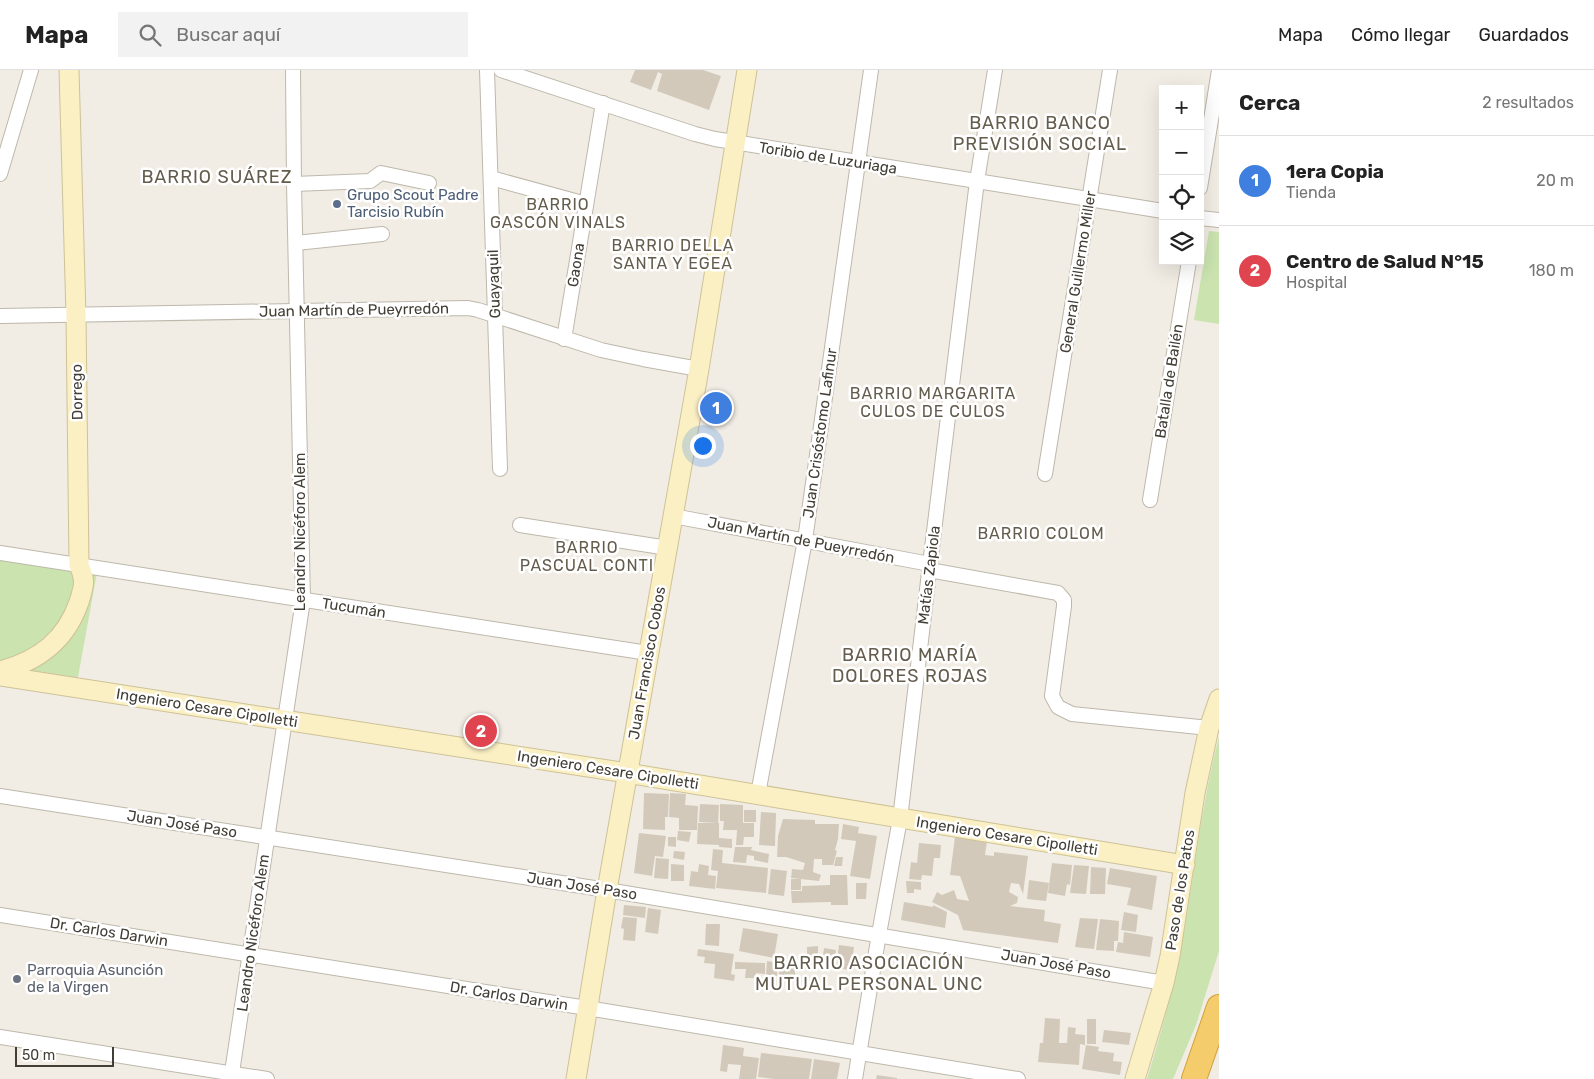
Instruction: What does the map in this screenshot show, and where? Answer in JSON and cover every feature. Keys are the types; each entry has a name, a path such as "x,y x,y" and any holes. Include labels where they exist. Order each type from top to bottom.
{"highway":[{"path":"1193,1079 1203,1056 1219,1007"}],"street":[{"path":"0,174 31,70"},
{"name":"Dorrego","path":"0,671 33,658 50,647 64,632 73,618 85,578 79,565 76,315 69,70"},
{"name":"Leandro Nicéforo Alem","path":"232,1076 303,600 293,70"},
{"name":"Guayaquil","path":"488,70 500,469"},
{"name":"Toribio de Luzuriaga","path":"501,70 695,134 736,143 1159,210"},
{"name":"Juan Francisco Cobos","path":"576,1079 586,1008 699,369 747,70"},
{"name":"Juan Crisóstomo Lafinur","path":"758,794 805,540 871,70"},
{"name":"Matías Zapiola","path":"855,1079 878,934 900,819 977,181 996,70"},
{"name":"General Guillermo Miller","path":"1045,474 1110,70"},
{"path":"1202,175 1219,70"},
{"name":"Gaona","path":"564,339 603,103"},
{"path":"294,184 370,181 381,173 428,183"},
{"path":"491,178 586,204"},
{"path":"1204,218 1219,220"},
{"path":"296,243 382,234"},
{"name":"Batalla de Bailén","path":"1150,500 1187,265"},
{"name":"Juan Martín de Pueyrredón","path":"0,316 458,308 478,310 496,315 601,350 699,369"},
{"name":"Juan Martín de Pueyrredón","path":"673,516 805,540 1058,593 1064,600 1052,696 1058,707 1072,714 1209,728"},
{"path":"520,525 668,548"},
{"name":"Tucumán","path":"0,553 648,653"},
{"name":"Ingeniero Cesare Cipolletti","path":"0,676 627,773 1185,865"},
{"name":"Paso de los Patos","path":"1135,1079 1164,983 1196,793 1209,728 1219,699"},
{"name":"Juan José Paso","path":"0,796 607,890 1164,983"},
{"name":"Dr. Carlos Darwin","path":"0,915 1018,1079"},
{"path":"0,1036 232,1076 267,1079"}],"green space":[{"path":"1209,231 1219,232 1219,324 1194,320"},
{"path":"0,553 98,567 76,688 0,676"},
{"path":"1219,737 1219,951 1196,1025 1173,1079 1147,1079 1164,1020 1178,960 1204,805"}],"building":[{"path":"635,70 703,70 721,76 709,110 657,91 662,74 658,72 651,90 630,82"},
{"path":"644,793 669,794 668,817 665,817 665,830 643,829"},
{"path":"670,793 686,794 685,805 698,806 697,830 679,830 679,818 669,817"},
{"path":"700,804 719,805 718,823 699,822"},
{"path":"720,804 743,805 743,823 754,823 754,837 744,837 743,845 736,845 737,830 723,830 724,821 720,821"},
{"path":"744,810 756,810 756,822 744,822"},
{"path":"761,812 776,813 775,846 759,845"},
{"path":"783,819 815,820 815,824 839,824 835,850 837,851 833,865 822,865 822,859 814,859 813,872 821,875 819,881 791,878 792,869 803,870 805,863 786,857 777,857 778,836"},
{"path":"698,823 719,823 719,838 732,839 732,848 719,847 719,845 697,844"},
{"path":"843,824 859,827 858,833 877,836 870,879 850,876 856,841 841,839"},
{"path":"678,831 691,832 689,842 677,840"},
{"path":"639,833 666,836 663,857 655,856 652,876 634,873"},
{"path":"668,837 676,837 676,847 668,846"},
{"path":"955,837 987,841 985,855 994,856 994,852 1028,856 1023,894 1019,884 1011,883 1009,892 1018,897 1017,903 1010,906 1045,910 1044,921 1061,924 1058,943 963,930 958,915 932,902 937,892 942,895 954,890 957,899 969,901 960,876 950,875"},
{"path":"919,843 941,845 940,858 934,858 932,876 922,875 921,880 909,879 911,862 917,863"},
{"path":"735,847 752,847 751,850 769,854 768,863 754,860 754,856 747,855 746,863 733,862"},
{"path":"713,849 723,850 722,863 768,868 766,893 716,888 718,871 711,870"},
{"path":"674,851 685,852 684,860 673,858"},
{"path":"836,857 843,857 842,866 834,866"},
{"path":"656,858 669,859 668,879 654,878"},
{"path":"1052,863 1072,865 1070,885 1067,884 1065,896 1048,893"},
{"path":"671,864 684,865 684,881 671,881"},
{"path":"699,864 709,866 708,875 716,876 715,889 689,886 691,871 698,872"},
{"path":"1074,865 1089,866 1086,894 1070,893"},
{"path":"1091,867 1106,868 1105,894 1090,894"},
{"path":"1110,868 1157,876 1152,910 1127,905 1131,888 1107,884"},
{"path":"771,869 787,871 784,896 768,894"},
{"path":"830,875 847,875 848,905 831,905 831,902 792,903 791,891 802,891 802,886 830,885"},
{"path":"791,879 801,879 801,890 791,890"},
{"path":"1029,880 1049,883 1046,901 1027,899"},
{"path":"906,881 921,882 921,890 914,889 914,893 907,893"},
{"path":"856,883 867,883 866,899 856,899"},
{"path":"904,902 933,907 933,905 947,912 945,928 901,920"},
{"path":"624,905 646,907 645,918 623,915"},
{"path":"648,908 661,910 658,934 645,932"},
{"path":"1124,912 1138,915 1136,932 1121,930"},
{"path":"623,917 637,918 635,941 623,940 624,929 621,928"},
{"path":"1080,918 1098,919 1094,949 1075,947"},
{"path":"1100,919 1119,921 1118,941 1114,941 1114,951 1096,950"},
{"path":"706,924 720,924 719,946 705,945"},
{"path":"743,928 778,934 774,958 739,951"},
{"path":"1124,932 1153,937 1150,957 1116,952 1118,942 1123,943"},
{"path":"839,945 854,947 851,970 836,968"},
{"path":"818,946 818,969 800,969 800,961 807,961 807,947"},
{"path":"824,948 836,950 834,965 822,964"},
{"path":"698,949 734,954 731,974 735,975 734,981 714,978 715,964 704,963 705,957 697,956"},
{"path":"779,960 795,960 795,980 779,979"},
{"path":"767,961 778,963 777,976 766,975"},
{"path":"735,962 765,963 765,974 756,973 756,978 745,978 746,969 735,969"},
{"path":"1045,1018 1060,1019 1059,1043 1067,1043 1068,1027 1076,1028 1075,1034 1085,1035 1085,1045 1080,1044 1079,1065 1038,1062 1040,1043 1043,1043"},
{"path":"1087,1019 1096,1019 1096,1044 1087,1044"},
{"path":"1104,1030 1131,1033 1129,1045 1102,1042"},
{"path":"723,1045 744,1048 743,1056 759,1058 756,1079 739,1079 741,1065 728,1064 727,1072 720,1071"},
{"path":"1086,1045 1099,1047 1098,1051 1114,1053 1113,1061 1122,1062 1120,1075 1082,1069"},
{"path":"761,1053 812,1059 809,1079 758,1077"},
{"path":"814,1059 840,1063 837,1079 811,1079"},
{"path":"877,1075 897,1078 897,1079 876,1079"}],"place":[{"name":"Grupo Scout Padre Tarcisio Rubín","path":"337,204"},
{"name":"1era Copia","path":"716,408"},
{"name":"Centro de Salud N°15","path":"481,731"},
{"name":"Parroquia Asunción de la Virgen","path":"17,979"}],"district":[{"name":"BARRIO BANCO PREVISIÓN SOCIAL","path":"1040,133"},
{"name":"BARRIO SUÁREZ","path":"217,177"},
{"name":"BARRIO GASCÓN VINALS","path":"558,213"},
{"name":"BARRIO DELLA SANTA Y EGEA","path":"673,254"},
{"name":"BARRIO MARGARITA CULOS DE CULOS","path":"933,402"},
{"name":"BARRIO COLOM","path":"1041,533"},
{"name":"BARRIO PASCUAL CONTI","path":"587,556"},
{"name":"BARRIO MARÍA DOLORES ROJAS","path":"910,665"},
{"name":"BARRIO ASOCIACIÓN MUTUAL PERSONAL UNC","path":"869,973"}]}
